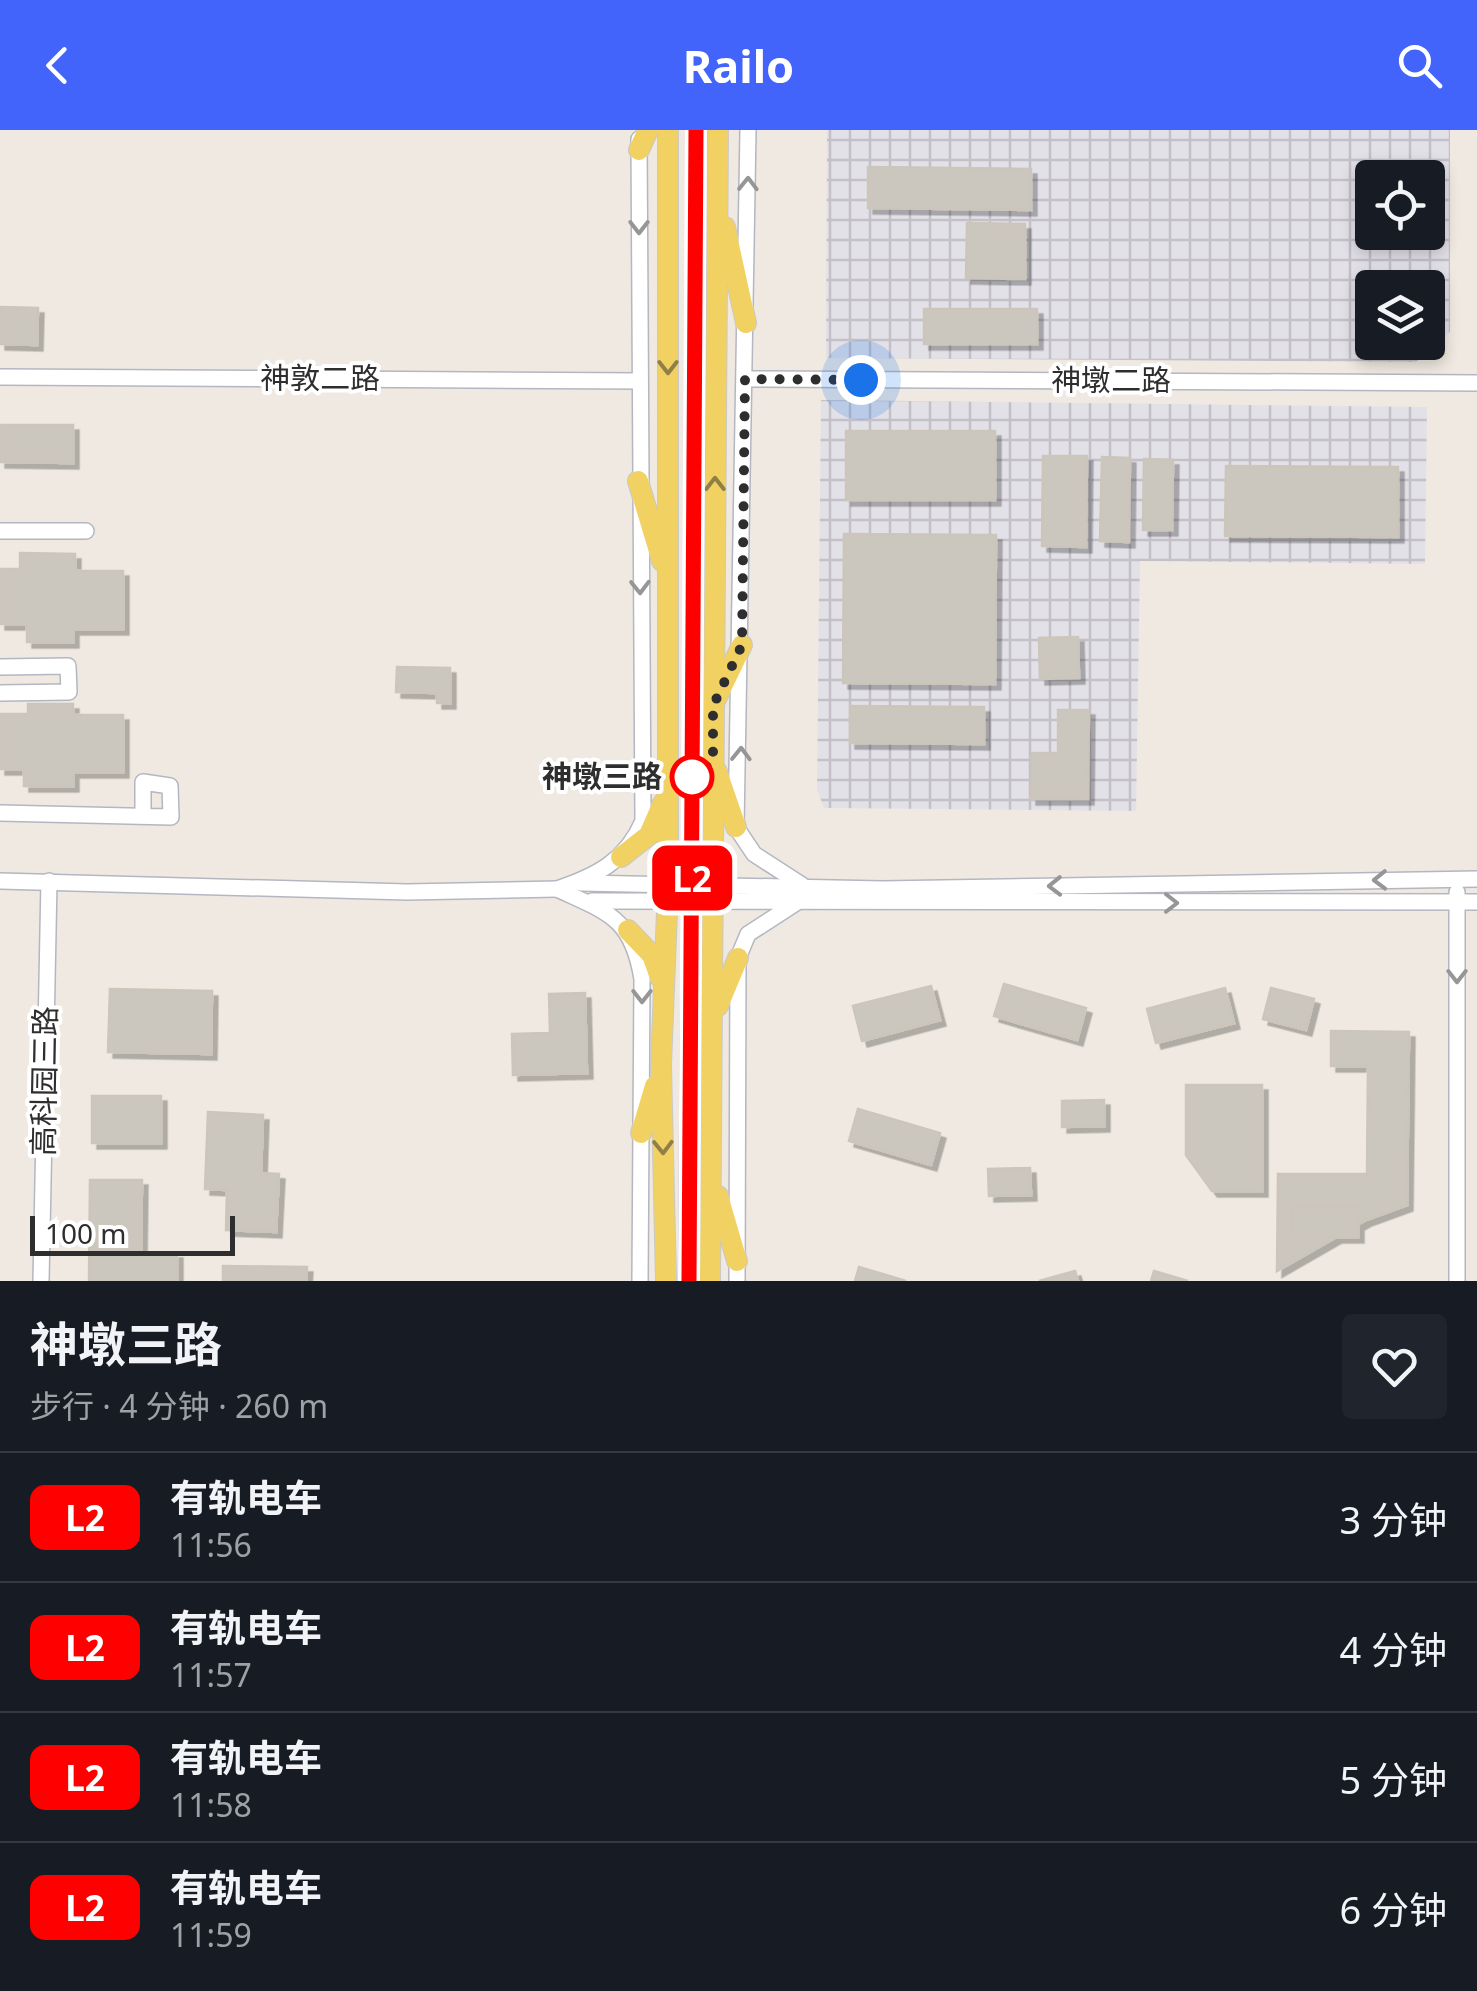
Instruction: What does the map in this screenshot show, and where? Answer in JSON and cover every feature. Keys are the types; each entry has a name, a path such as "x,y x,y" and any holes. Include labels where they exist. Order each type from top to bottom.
{"main road":[{"path":"638,140 648,130"},
{"path":"666,1281 661,1065 667,895 668,130"},
{"path":"710,1281 718,130"},
{"path":"717,192 746,322"},
{"path":"638,481 668,582"},
{"path":"713,706 742,645"},
{"path":"621,858 649,835 663,807 668,761"},
{"path":"713,762 736,826"},
{"path":"628,930 652,955 662,985"},
{"path":"710,1032 724,986 738,958"},
{"path":"641,1134 661,1065"},
{"path":"710,1172 737,1271"}],"street":[{"path":"748,130 736,826 754,854 805,887"},
{"path":"0,881 408,892 556,889 594,877 621,858 636,836 644,804 638,481 638,140"},
{"name":"神敦二路","path":"0,377 640,382"},
{"name":"神墩二路","path":"745,379 1477,384"},
{"path":"0,531 86,531"},
{"path":"0,667 68,666 69,692 0,693"},
{"path":"0,813 142,816"},
{"path":"1457,878 1457,1281"},
{"path":"584,901 805,887 1477,878"},
{"name":"高科园三路","path":"42,1281 50,882"},
{"path":"575,883 667,895"},
{"path":"556,889 608,912 628,930 642,979 640,1281"},
{"path":"711,894 797,903 1477,902"},
{"path":"737,1271 738,958 748,934 797,903"}],"shaded area":[{"path":"827,130 1450,130 1450,332 1445,336 1445,270 1355,270 1355,360 1418,360 1416,362 826,358"},
{"path":"821,400 1427,407 1425,564 1140,561 1136,811 824,808 817,789"}],"building":[{"path":"868,167 1031,169 1031,210 868,208"},
{"path":"967,223 1025,224 1025,279 966,278"},
{"path":"0,307 38,308 37,345 0,344"},
{"path":"924,309 1037,309 1037,344 924,344"},
{"path":"0,425 73,425 73,463 0,462"},
{"path":"846,431 995,431 995,500 846,500"},
{"path":"1043,456 1087,456 1086,547 1042,546"},
{"path":"1102,457 1130,458 1129,542 1100,541"},
{"path":"1144,459 1173,460 1172,530 1143,530"},
{"path":"1226,466 1398,467 1398,537 1225,536"},
{"path":"844,534 996,535 995,684 843,683"},
{"path":"20,553 75,554 75,571 123,571 123,629 73,629 73,642 27,642 27,624 0,624 0,569 20,569"},
{"path":"1078,637 1079,678 1040,679 1039,638"},
{"path":"397,667 450,668 450,703 437,703 437,693 396,692"},
{"path":"28,704 73,704 73,715 123,715 123,772 73,772 73,786 24,786 24,769 0,769 0,714 28,714"},
{"path":"850,706 984,707 984,744 850,743"},
{"path":"1058,710 1089,710 1088,799 1031,799 1032,753 1058,753"},
{"path":"1004,984 1086,1008 1077,1040 994,1016"},
{"path":"931,986 940,1020 862,1041 853,1006"},
{"path":"1225,988 1234,1023 1156,1043 1147,1009"},
{"path":"1271,988 1314,999 1306,1030 1263,1019"},
{"path":"110,989 212,991 211,1054 108,1052"},
{"path":"585,993 587,1073 513,1075 512,1034 550,1033 549,994"},
{"path":"1331,1031 1409,1032 1407,1205 1366,1220 1277,1271 1278,1174 1367,1174 1368,1066 1331,1066"},
{"path":"1186,1085 1262,1085 1262,1191 1212,1191 1186,1155"},
{"path":"92,1096 161,1096 161,1143 92,1143"},
{"path":"1104,1100 1104,1126 1062,1127 1062,1101"},
{"path":"858,1109 940,1133 931,1165 849,1141"},
{"path":"208,1112 263,1115 261,1173 279,1174 276,1232 226,1230 227,1190 205,1189"},
{"path":"1030,1168 1031,1195 989,1196 988,1169"},
{"path":"90,1180 142,1180 141,1253 177,1253 177,1281 89,1281"},
{"path":"1292,1206 1358,1207 1358,1237 1292,1237"},
{"path":"223,1266 307,1267 306,1281 223,1281"},
{"path":"859,1267 906,1281 855,1281"},
{"path":"1075,1271 1078,1281 1039,1281"},
{"path":"1154,1271 1188,1281 1151,1281"}],"tram line":[{"path":"679,1281 688,130"},
{"name":"L2","path":"689,1281 696,130"}],"place":[{"name":"神墩三路","path":"692,777"}],"route":[{"path":"692,777 713,762 713,706 742,645 745,379 861,380"}]}
